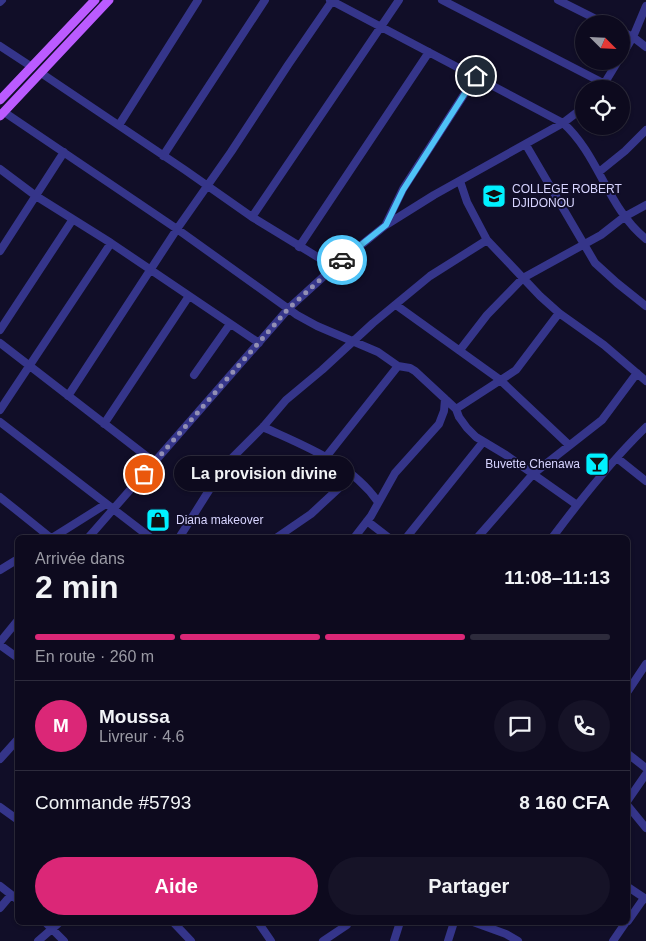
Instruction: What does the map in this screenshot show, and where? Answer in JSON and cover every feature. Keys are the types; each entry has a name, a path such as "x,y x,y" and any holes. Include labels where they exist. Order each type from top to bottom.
{"main road":[{"path":"0,100 95,0"},
{"path":"2,114 109,0"}],"street":[{"path":"119,125 198,0"},
{"path":"164,156 265,0"},
{"path":"68,396 176,229 231,152 331,0 563,123 575,134 624,217 646,239"},
{"path":"252,217 399,0"},
{"path":"442,0 592,80"},
{"path":"558,0 588,15"},
{"path":"630,42 646,6"},
{"path":"630,36 646,47"},
{"path":"0,46 32,67"},
{"path":"299,247 428,52"},
{"path":"41,73 252,217 334,267"},
{"path":"386,225 403,190 476,76"},
{"path":"2,114 64,152 317,326 378,352 398,366 415,371 456,409 459,418 467,428 483,442 506,455 576,505"},
{"path":"91,535 289,308 334,267 386,225 526,145 575,114"},
{"path":"599,172 625,151 646,130"},
{"path":"526,145 595,263 617,284 646,306"},
{"path":"0,251 64,152"},
{"path":"0,170 36,196 111,243 259,342"},
{"path":"460,182 467,202 487,240 559,313 604,345 646,381"},
{"path":"460,350 487,315 523,278 600,235 624,217 646,205"},
{"path":"0,330 73,219"},
{"path":"181,535 204,501 217,476 286,400 354,342 373,323 430,276 487,240"},
{"path":"0,410 111,243"},
{"path":"104,424 189,296"},
{"path":"396,305 499,379 569,445"},
{"path":"456,409 499,379 512,373 525,360 559,313"},
{"path":"194,375 230,324"},
{"path":"0,343 154,462"},
{"path":"326,457 398,366"},
{"path":"480,535 533,474 602,420 637,373"},
{"path":"356,535 367,521 394,473 439,424 446,399"},
{"path":"0,422 146,535"},
{"path":"554,535 576,505 646,426"},
{"path":"263,427 343,467 367,488 378,502"},
{"path":"408,535 483,442"},
{"path":"617,458 646,481"},
{"path":"280,535 311,514 352,476"},
{"path":"0,497 48,535"},
{"path":"57,535 106,504"},
{"path":"367,521 385,535"},
{"path":"0,561 4,568 15,561"},
{"path":"15,622 3,631 0,643 15,656"},
{"path":"630,688 646,664"},
{"path":"0,759 15,742"},
{"path":"630,756 646,768"},
{"path":"630,797 646,774"},
{"path":"0,807 15,818"},
{"path":"630,808 646,828"},
{"path":"0,886 14,898 0,908"},
{"path":"630,888 645,899 630,918"},
{"path":"48,925 64,941"},
{"path":"38,941 57,925"},
{"path":"176,925 190,941"},
{"path":"260,925 267,939"},
{"path":"323,941 347,925"},
{"path":"394,941 399,925"},
{"path":"448,941 453,925"},
{"path":"481,925 506,934 518,941"},
{"path":"613,941 625,925"}],"way so far":[{"path":"144,474 289,308 342,260"}],"place":[{"name":"COLLEGE ROBERT DJIDONOU","path":"494,196"},
{"name":"Buvette Chenawa","path":"597,464"},
{"name":"La provision divine","path":"144,474"},
{"name":"Diana makeover","path":"158,520"}],"route":[{"path":"342,260 386,225 403,190 476,76"}]}
